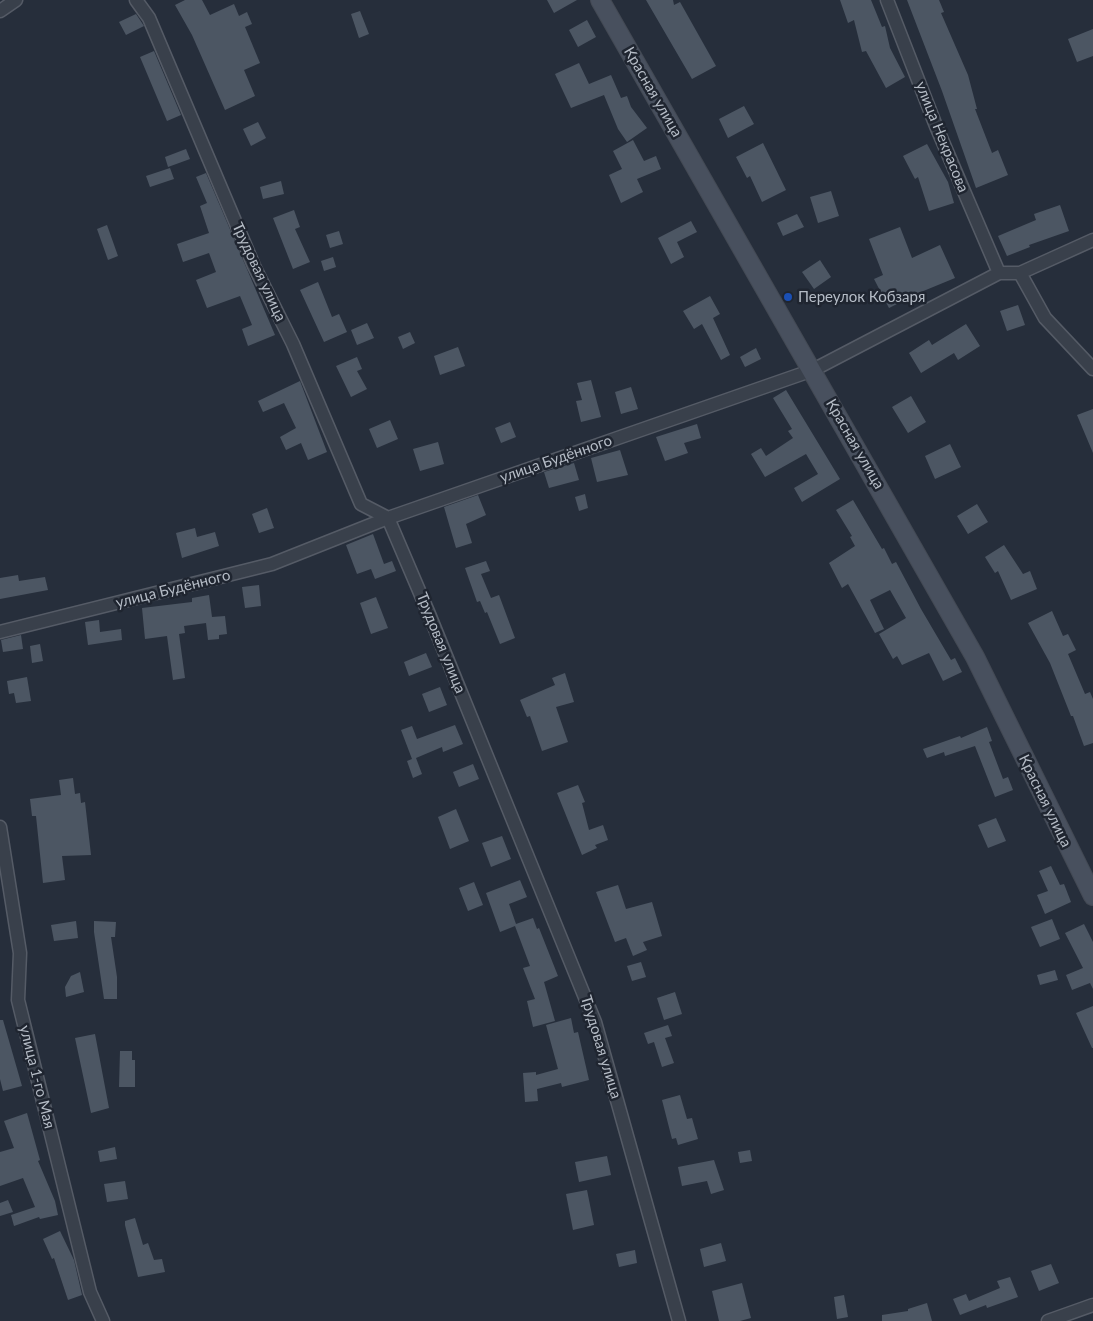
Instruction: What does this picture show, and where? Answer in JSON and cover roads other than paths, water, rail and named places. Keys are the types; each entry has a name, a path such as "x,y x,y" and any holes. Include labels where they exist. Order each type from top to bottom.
{"main road":[{"name":"Красная улица","path":"600,0 813,370 975,657 1093,896"}],"street":[{"path":"0,11 16,0"},
{"name":"Трудовая улица","path":"136,0 150,18 254,266 293,344 361,504 388,518 596,1022 679,1321"},
{"name":"улица Некрасова","path":"887,0 936,126 999,273"},
{"name":"улица Будённого","path":"0,632 272,564 388,518 813,370 999,273 1020,273 1093,240"},
{"path":"1020,273 1045,318 1093,369"},
{"name":"улица 1-го Мая","path":"0,827 20,953 18,1000 90,1292 103,1321"},
{"path":"1048,1321 1093,1305"}],"place":[{"name":"Переулок Кобзаря","path":"788,297"}]}
